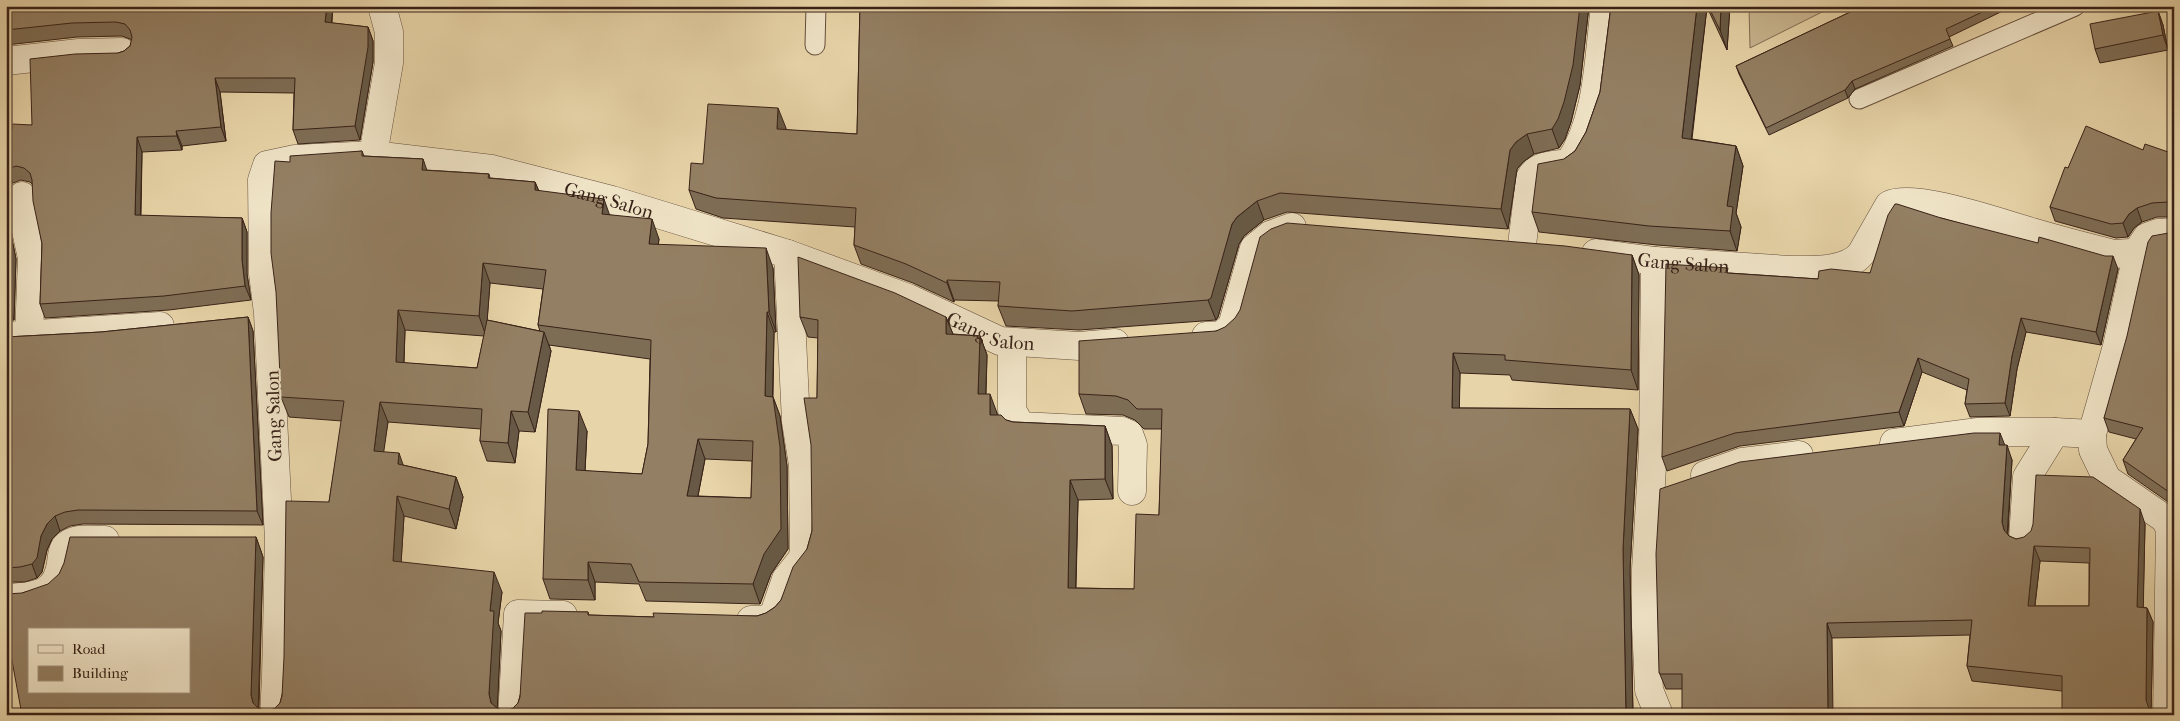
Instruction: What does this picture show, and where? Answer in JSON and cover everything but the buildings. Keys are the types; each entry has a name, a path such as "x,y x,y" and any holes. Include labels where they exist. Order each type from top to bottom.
{"street":[{"path":"373,155 389,63 389,32 382,6"},
{"path":"1548,247 1530,178 1534,171 1542,167 1568,163 1584,136 1591,111 1605,6"},
{"path":"6,61 122,52"},
{"name":"Gang Salon","path":"274,715 276,676 269,541 268,313 263,274 262,180 267,165 295,159 373,155 492,169 612,200 788,254 908,298 1000,341 1078,346 1136,341"},
{"name":"Gang Salon","path":"1493,243 1548,247 1655,261 1811,270 1848,264 1856,260 1890,205 1895,202 1906,202 1951,209 2114,254 2130,253 2138,250"},
{"path":"17,210 32,258 17,336 184,324"},
{"path":"1184,337 1222,334 1232,326 1254,248 1270,235 1292,227 1321,229"},
{"path":"2167,715 2170,529 2165,520 2107,479 2092,450 2092,434 2117,346 2138,250 2147,237 2158,233 2174,232"},
{"path":"725,619 765,620 770,617 777,608 786,579 802,559 804,551 803,465 796,422 788,254"},
{"path":"1655,261 1653,449 1646,569 1646,635 1649,690 1659,715"},
{"path":"242,318 268,313"},
{"path":"1012,343 1012,410 1021,426 1122,431 1129,434 1133,445 1132,491"},
{"path":"1867,447 1978,432 2092,434"},
{"path":"2023,538 2028,477 2055,432"},
{"path":"1650,493 1742,462 1824,452"},
{"path":"6,598 34,596 55,584 61,567 63,550 68,543 83,540 132,540"},
{"path":"512,715 518,614 587,616"}],"lane":[{"path":"815,45 816,6"},
{"path":"1858,99 2075,6"}],"shaded area":[{"path":"1749,6 1828,6 1826,10 1750,48"}]}
